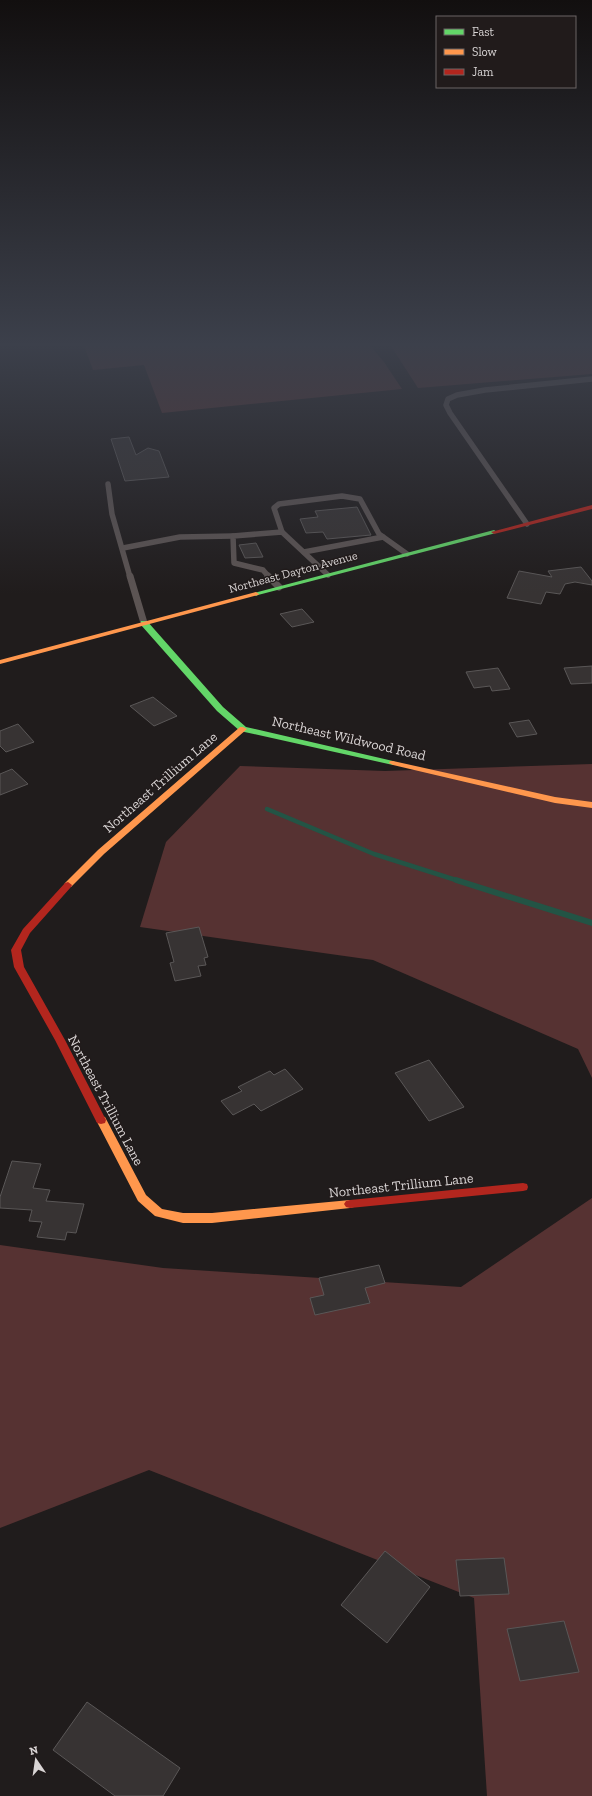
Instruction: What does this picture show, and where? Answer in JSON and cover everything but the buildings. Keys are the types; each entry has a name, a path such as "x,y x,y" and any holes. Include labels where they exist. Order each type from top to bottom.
{"street":[{"name":"Northeast Dayton Avenue","path":"0,662 407,554 592,507"},
{"path":"144,623 220,709 243,730"},
{"name":"Northeast Wildwood Road","path":"243,730 311,743 555,800 592,805"},
{"name":"Northeast Trillium Lane","path":"243,730 84,868 26,931 16,950 18,967 60,1040 142,1198 159,1213 183,1218 212,1218 523,1187"}],"lane":[{"path":"460,427 527,524"},
{"path":"108,484 112,514 144,623"},
{"path":"328,575 282,532 274,508 279,504 342,496 360,499 379,534 407,554"},
{"path":"123,548 180,537 233,536 282,532"},
{"path":"233,536 234,563 263,570 279,588"},
{"path":"304,552 383,537"}],"shaded area":[{"path":"592,764 592,1078 578,1049 373,960 140,927 166,842 240,766 385,771"},
{"path":"592,1198 592,1796 487,1796 474,1598 149,1470 0,1528 0,1245 163,1268 461,1287"}],"waterway":[{"path":"267,809 374,854 459,881"},
{"path":"456,880 592,923"}],"traffic: fast":[{"path":"256,594 494,532"},
{"path":"144,623 220,709 243,729 393,763"}],"traffic: slow":[{"path":"0,662 256,594"},
{"path":"68,885 101,852 243,729"},
{"path":"393,763 555,800 592,805"},
{"path":"101,1120 142,1198 159,1213 183,1218 212,1218 350,1204"}],"traffic: jam":[{"path":"494,532 592,507"},
{"path":"68,885 26,931 16,950 19,967 60,1040 101,1120"},
{"path":"350,1204 523,1187"}]}
